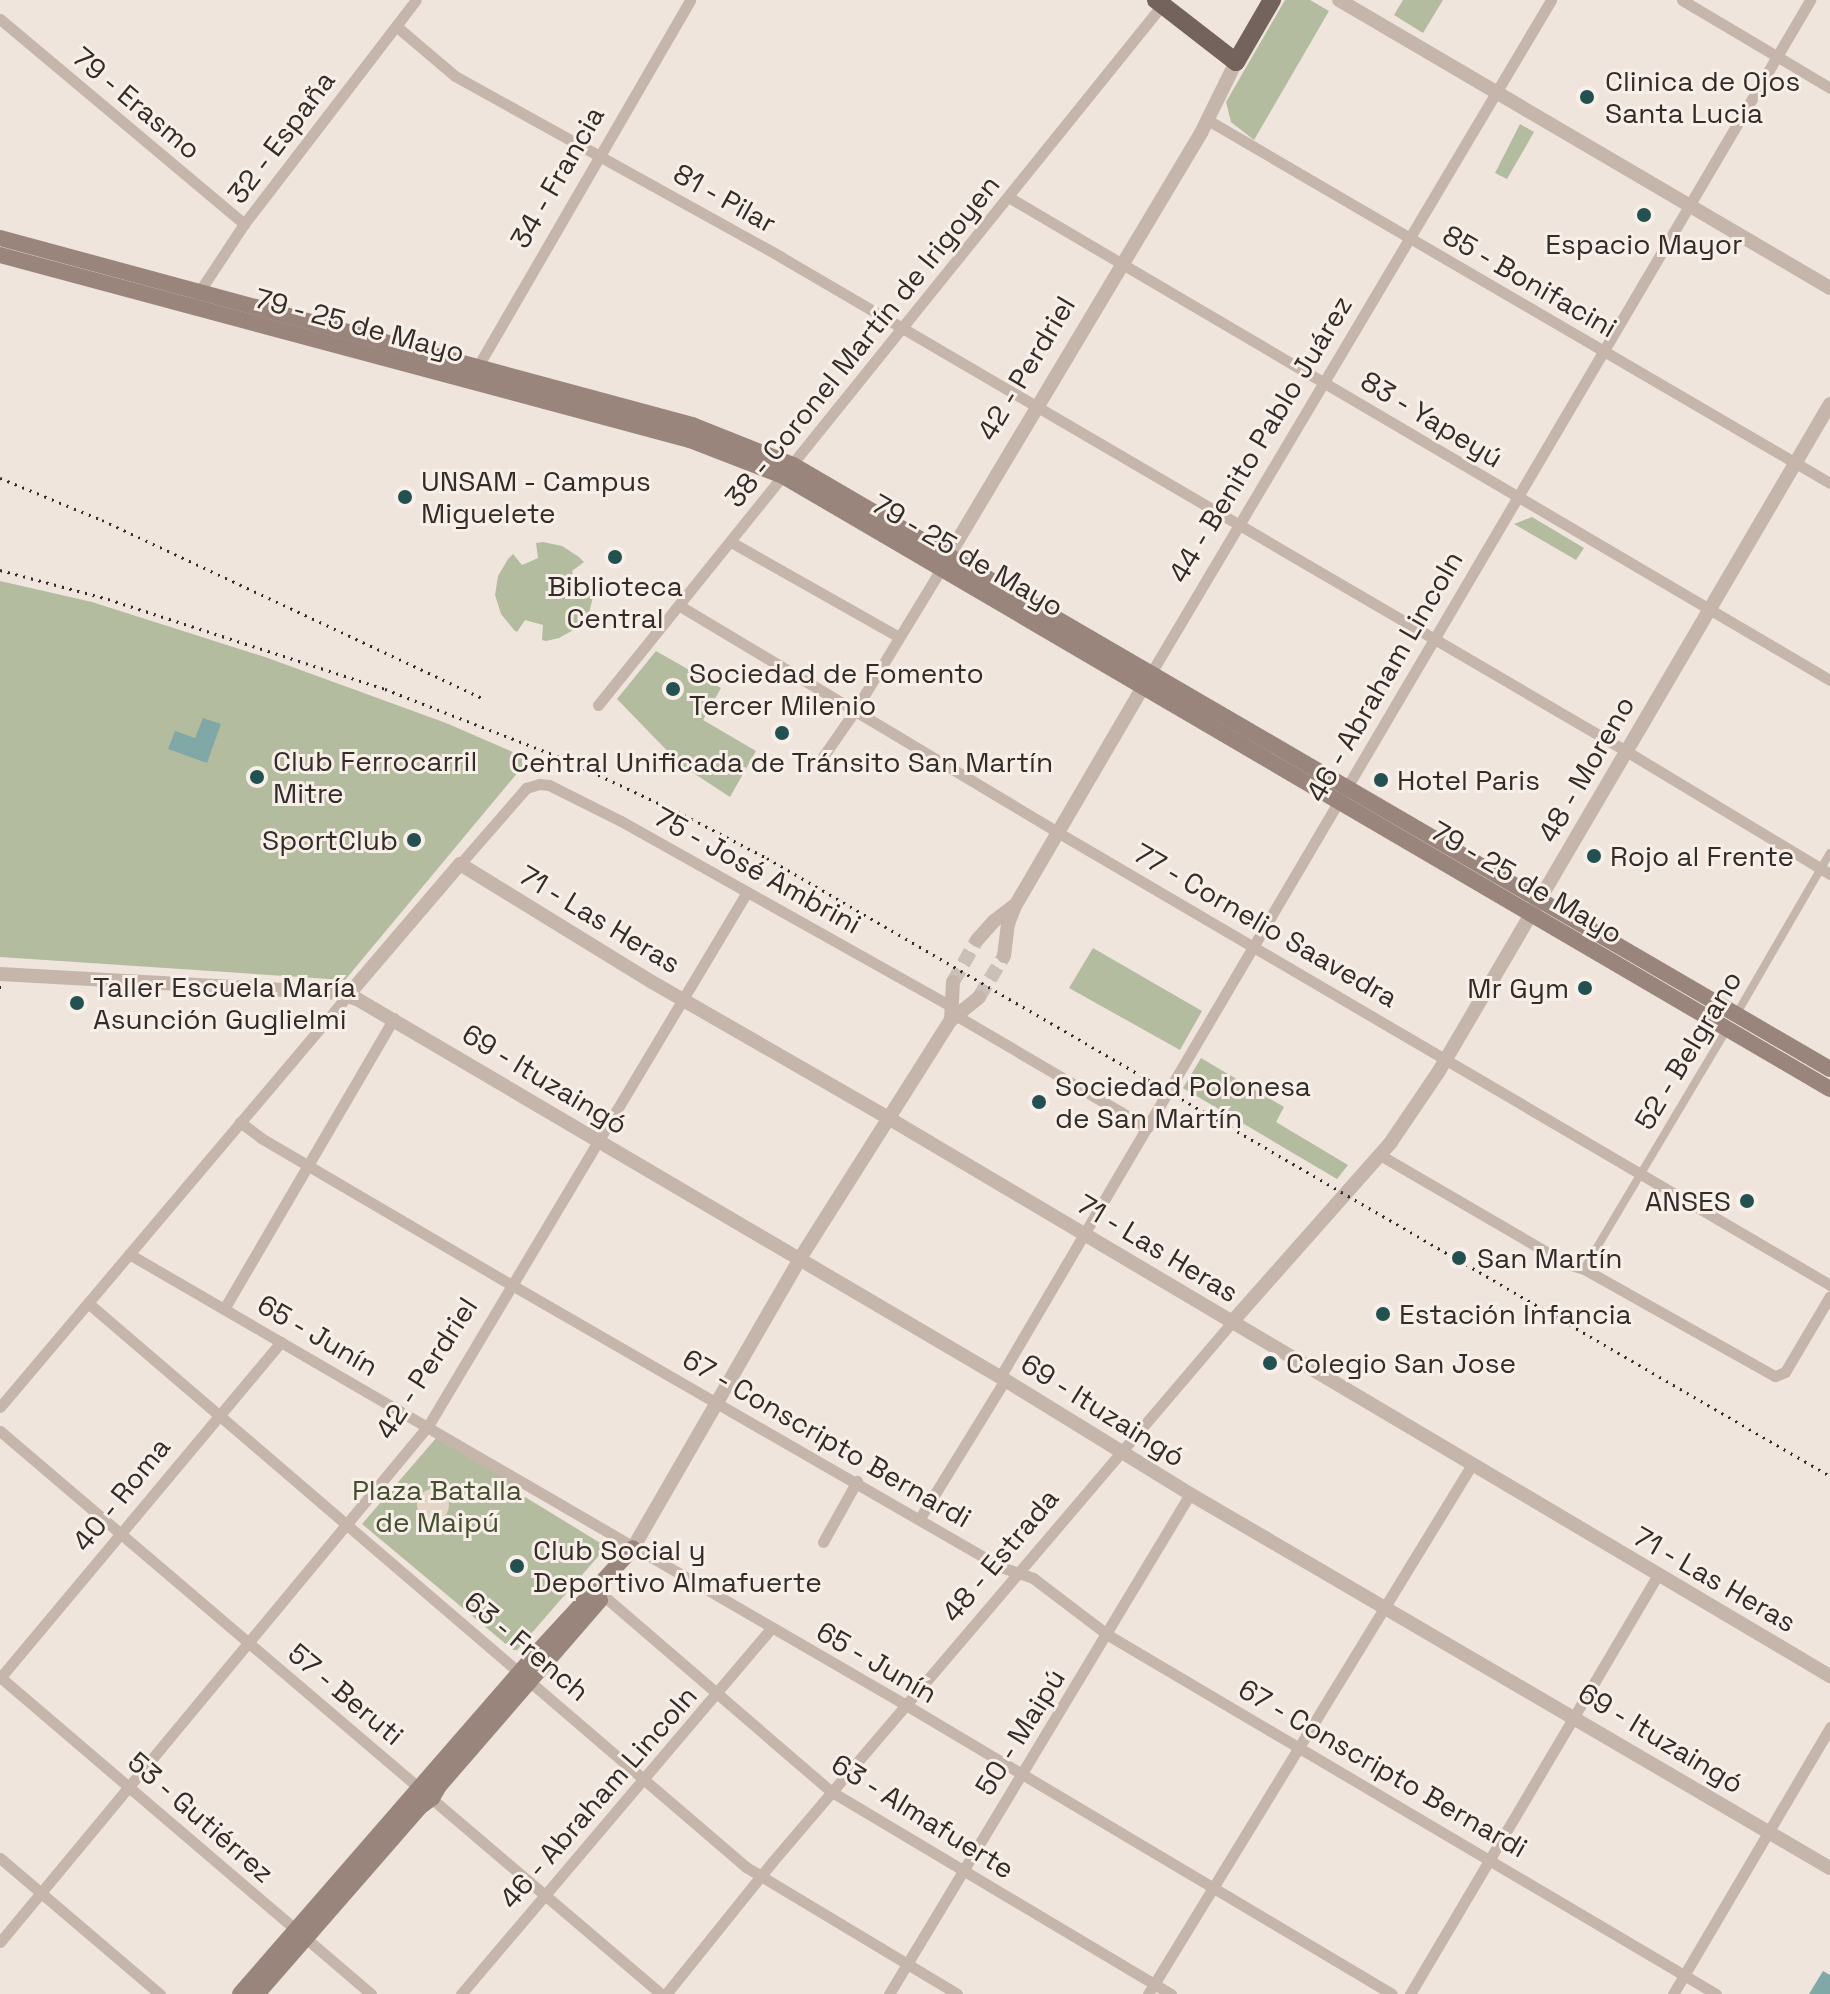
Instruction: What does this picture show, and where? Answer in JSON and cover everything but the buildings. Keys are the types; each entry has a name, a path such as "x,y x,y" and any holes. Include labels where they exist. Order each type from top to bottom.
{"main road":[{"name":"42 - Perdriel","path":"1236,62 1272,0"},
{"path":"1159,3 1236,62"},
{"name":"79 - 25 de Mayo","path":"0,238 199,291 788,470 1147,681 1338,802 1537,908 1732,1021 1830,1069"},
{"name":"79 - 25 de Mayo","path":"0,255 189,306 474,374"},
{"name":"79 - 25 de Mayo","path":"1147,681 1347,787 1537,908"},
{"name":"79 - 25 de Mayo","path":"1732,1021 1830,1089"},
{"path":"240,1994 421,1806 426,1792 439,1786 525,1676 599,1593 624,1571 633,1548"},
{"path":"257,1994 301,1934"}],"street":[{"name":"32 - España","path":"189,306 244,224 416,0"},
{"name":"34 - Francia","path":"474,374 597,155 690,0"},
{"path":"1339,0 1830,288"},
{"name":"44 - Benito Pablo Juárez","path":"1004,956 1015,906 1551,0"},
{"path":"1682,0 1830,88"},
{"name":"46 - Abraham Lincoln","path":"920,1518 1516,496 1810,0"},
{"name":"38 - Coronel Martín de Irigoyen","path":"598,705 1010,198 1159,3"},
{"name":"79 - Erasmo","path":"0,19 244,224"},
{"name":"81 - Pilar","path":"396,26 455,76 1035,406 1826,871"},
{"name":"42 - Perdriel","path":"820,761 854,712 945,562 1206,119 1236,62"},
{"name":"85 - Bonifacini","path":"1206,119 1830,483"},
{"name":"83 - Yapeyú","path":"1010,198 1830,680"},
{"name":"48 - Moreno","path":"1380,1155 1447,1058 1537,908 1830,404"},
{"path":"731,542 899,637"},
{"name":"77 - Cornelio Saavedra","path":"680,606 854,712 1830,1285"},
{"name":"75 - José Ambrini","path":"460,864 526,788 539,784 621,821 747,892 1148,1128"},
{"name":"52 - Belgrano","path":"1584,1269 1640,1172 1826,871 1830,853"},
{"path":"0,1407 460,864"},
{"name":"71 - Las Heras","path":"460,864 683,999 1830,1676"},
{"name":"42 - Perdriel","path":"0,1942 428,1426 747,892"},
{"name":"44 - Benito Pablo Juárez","path":"977,940 994,921 1015,906"},
{"path":"0,974 348,995"},
{"path":"953,982 953,1014"},
{"name":"69 - Ituzaingó","path":"348,995 394,1018 1190,1494 1830,1868"},
{"path":"633,1548 799,1260 953,1014 979,997"},
{"path":"224,1309 394,1018"},
{"name":"67 - Conscripto Bernardi","path":"240,1122 512,1285 1017,1573 1033,1578 1108,1635 1716,1994"},
{"path":"1380,1155 1567,1264 1584,1269 1775,1376 1785,1372 1830,1296"},
{"name":"48 - Estrada","path":"664,1994 1017,1573 1380,1155"},
{"name":"65 - Junín","path":"129,1254 906,1705 1392,1994"},
{"name":"63 - French","path":"88,1303 760,1877 957,1994"},
{"name":"40 - Roma","path":"0,1678 281,1342"},
{"name":"57 - Beruti","path":"0,1431 664,1994"},
{"path":"1152,1989 1471,1466"},
{"path":"823,1542 857,1481"},
{"name":"50 - Maipú","path":"889,1994 1108,1635 1190,1494"},
{"path":"1410,1994 1658,1575"},
{"name":"63 - Almafuerte","path":"599,1593 832,1792 1152,1989 1171,1994"},
{"name":"46 - Abraham Lincoln","path":"461,1994 771,1629"},
{"name":"53 - Gutiérrez","path":"0,1678 371,1994"},
{"path":"1673,1994 1830,1727"},
{"path":"0,1858 160,1994"}],"green space":[{"path":"1285,0 1310,0 1329,11 1254,140 1231,122 1226,102"},
{"path":"1403,0 1443,0 1423,33 1394,15"},
{"path":"1520,124 1534,132 1507,179 1495,173"},
{"path":"1532,517 1584,548 1576,560 1514,524"},
{"path":"536,543 562,546 584,562 572,571 579,592 594,593 589,613 577,628 546,641 542,640 543,625 525,620 517,632 514,630 501,614 495,595 498,576 508,559 513,554 522,565 538,558"},
{"name":"Club Ferrocarril Mitre","path":"0,581 92,602 265,657 446,723 529,759 345,980 0,957"},
{"path":"656,651 721,688 703,720 756,751 730,797 681,765 617,699"},
{"path":"1093,948 1202,1011 1180,1050 1069,988"},
{"path":"1201,1058 1284,1107 1276,1122 1348,1165 1337,1179 1183,1088"},
{"name":"Plaza Batalla de Maipú","path":"437,1437 515,1484 512,1489 602,1544 602,1552 517,1650 513,1650 362,1524"}],"shaded area":[{"path":"433,1489 444,1494 449,1505 444,1516 433,1521 422,1516 417,1505 422,1494"}],"water":[{"path":"203,718 221,724 207,763 168,749 175,731 195,738"},
{"path":"1823,1971 1830,1975 1830,1994 1809,1994"}],"tunnel":[{"path":"953,982 977,940"},
{"path":"979,997 1004,956"}],"railway":[{"path":"0,478 102,520 482,698"},
{"path":"0,570 108,599 385,689 562,758 684,815 767,858 1830,1476"}],"place":[{"name":"Clinica de Ojos Santa Lucia","path":"1587,97"},
{"name":"Espacio Mayor","path":"1644,215"},
{"name":"UNSAM - Campus Miguelete","path":"405,497"},
{"name":"Biblioteca Central","path":"615,557"},
{"name":"Sociedad de Fomento Tercer Milenio","path":"673,689"},
{"name":"Central Unificada de Tránsito San Martín","path":"782,733"},
{"name":"Club Ferrocarril Mitre","path":"257,777"},
{"name":"Hotel Paris","path":"1381,780"},
{"name":"SportClub","path":"414,840"},
{"name":"Rojo al Frente","path":"1594,856"},
{"name":"Mr Gym","path":"1585,988"},
{"name":"Taller Escuela María Asunción Guglielmi","path":"77,1003"},
{"name":"Sociedad Polonesa de San Martín","path":"1039,1102"},
{"name":"ANSES","path":"1747,1201"},
{"name":"San Martín","path":"1459,1258"},
{"name":"Estación Infancia","path":"1383,1314"},
{"name":"Colegio San Jose","path":"1270,1363"},
{"name":"Club Social y Deportivo Almafuerte","path":"517,1566"}]}
